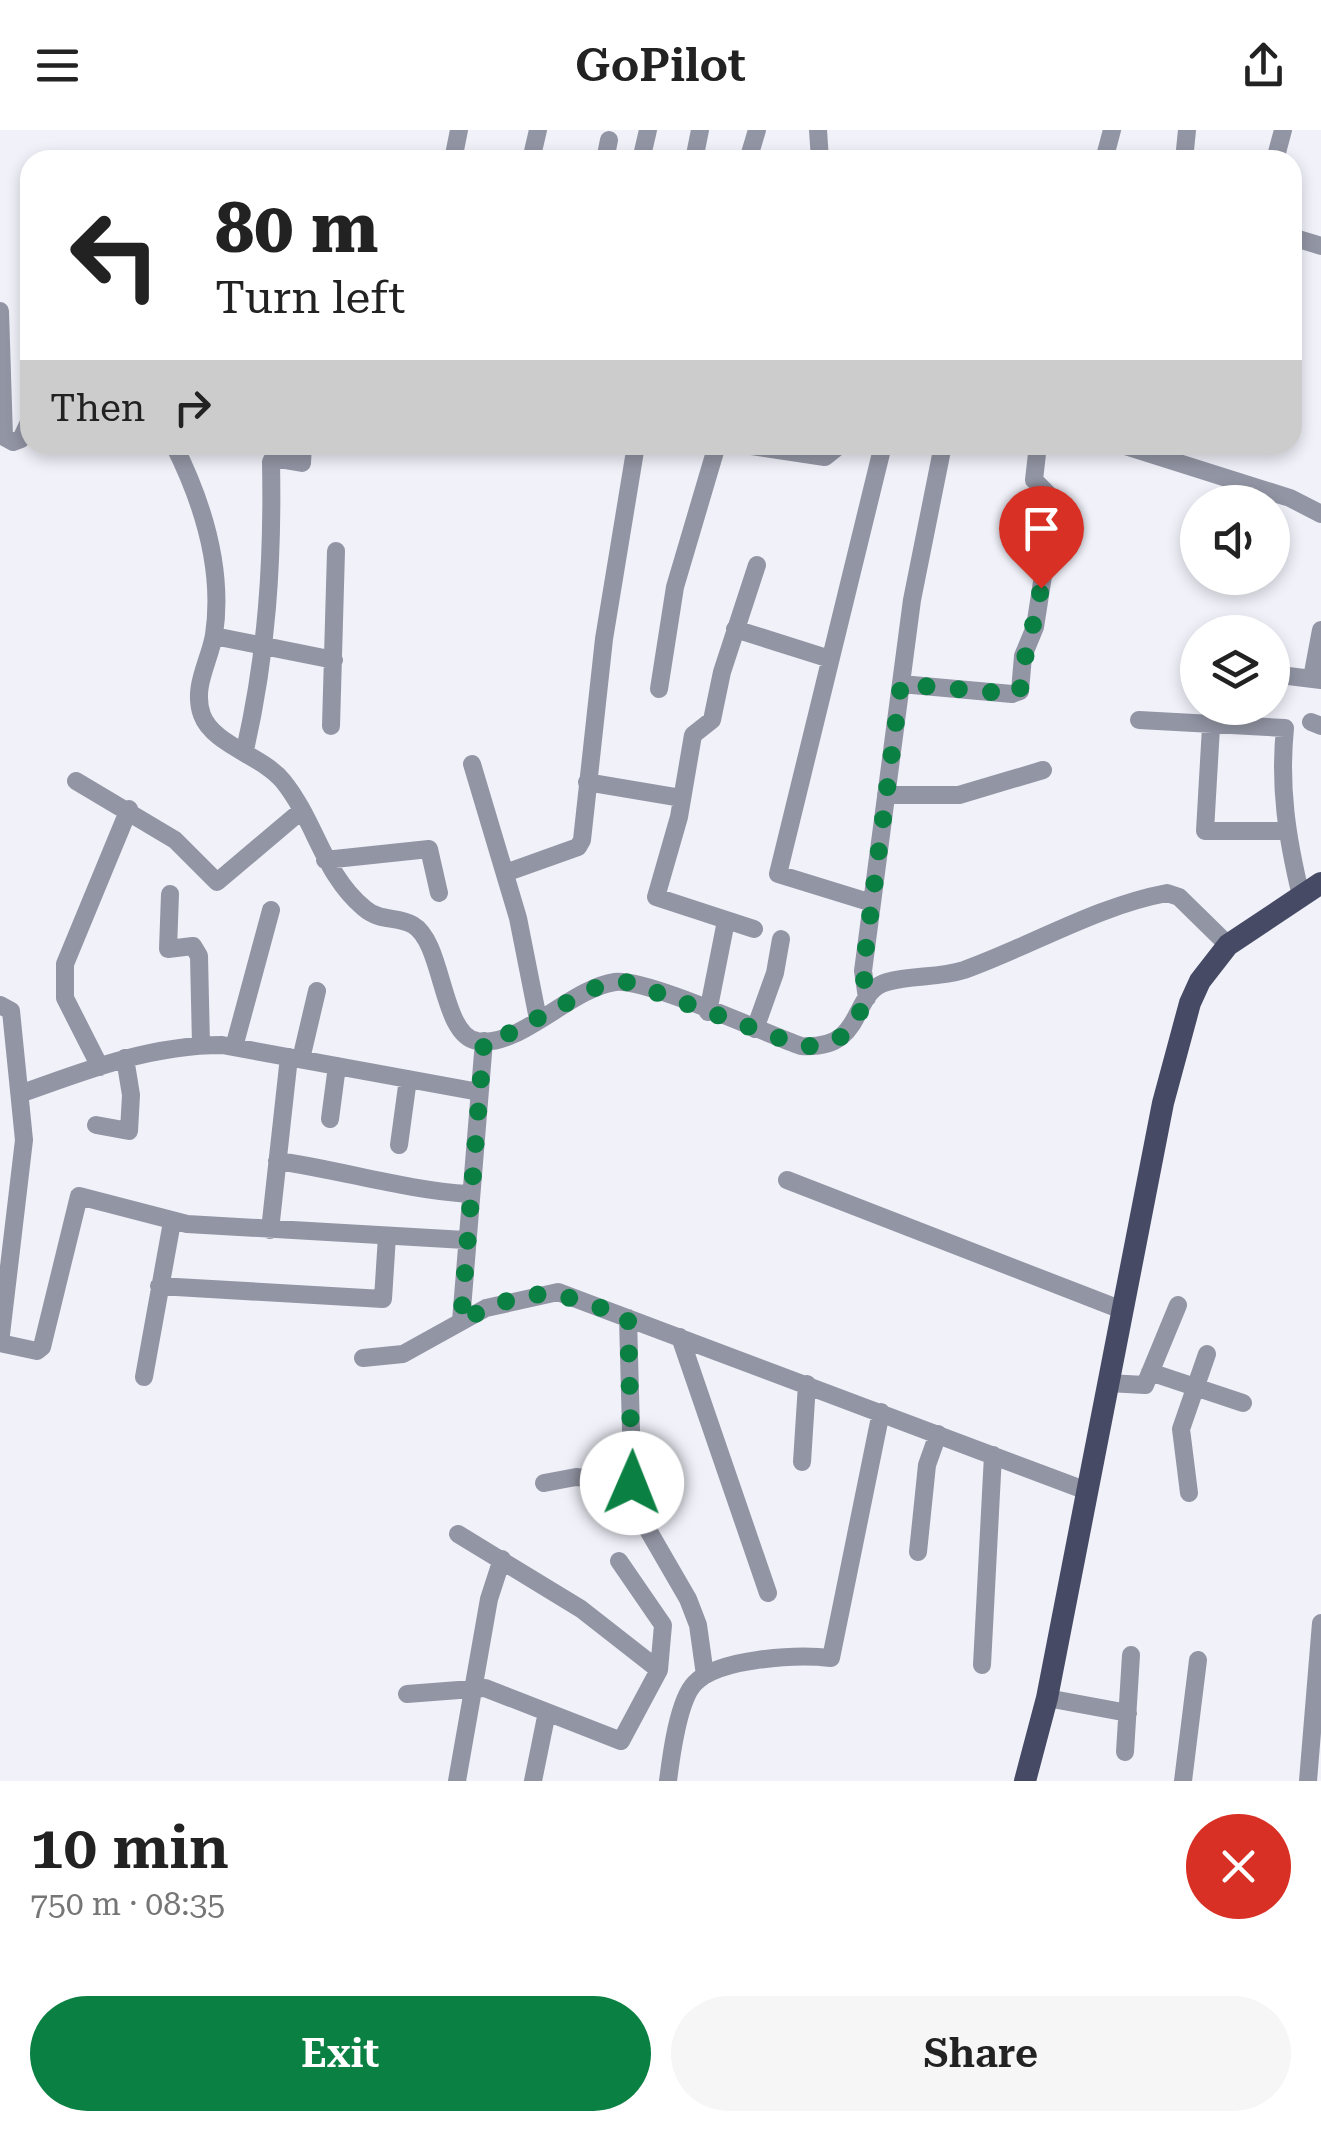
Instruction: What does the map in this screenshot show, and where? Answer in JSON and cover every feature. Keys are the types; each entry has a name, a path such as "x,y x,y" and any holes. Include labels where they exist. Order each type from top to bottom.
{"main road":[{"path":"1026,1781 1046,1698 1163,1103 1190,1003 1200,980 1228,944 1321,882"}],"street":[{"path":"606,150 608,140"},
{"path":"0,311 4,437 13,442 20,439"},
{"path":"179,455 202,504 216,596 214,636 197,698 204,721 283,780 325,860 344,889 363,908 378,919 412,924 427,940 459,1026 468,1038 484,1041 538,1019 578,995 613,982 628,982 801,1046 828,1044 855,1023 868,998 886,982 952,974 1167,893 1178,897 1228,944"},
{"path":"245,750 266,645 273,570 271,462 273,458 302,463 302,455"},
{"path":"504,873 578,847 604,639 634,455"},
{"path":"659,689 676,588 714,455"},
{"path":"872,902 778,874 881,455"},
{"path":"868,998 863,970 886,795 941,455"},
{"path":"901,684 1012,694 1020,691 1023,656 1035,627 1047,550 1062,507 1034,480 1037,455"},
{"path":"1154,455 1290,498 1321,514"},
{"path":"331,726 336,551"},
{"path":"754,929 656,898 682,798 693,735 712,720 735,629 757,565"},
{"path":"735,629 830,659"},
{"path":"1290,676 1316,679 1321,630"},
{"path":"214,636 334,660"},
{"path":"1139,720 1285,728 1280,774 1285,831 1300,896"},
{"path":"1217,727 1205,830 1285,831"},
{"path":"472,764 504,873 538,1019"},
{"path":"886,795 959,795 1043,770"},
{"path":"76,780 174,840 217,882 301,811"},
{"path":"587,782 682,798"},
{"path":"100,1067 66,998 65,964 129,809"},
{"path":"325,860 429,849 439,894"},
{"path":"170,894 168,949 193,946 199,956 201,1044"},
{"path":"234,1047 270,910"},
{"path":"708,1012 726,920"},
{"path":"755,1030 775,972 781,939"},
{"path":"270,1230 295,1058 316,991"},
{"path":"0,1005 11,1012 24,1140 21,1193 0,1343 37,1350 42,1347 80,1196 118,1203 172,1222 465,1240"},
{"path":"461,1321 484,1041"},
{"path":"20,1094 125,1058 165,1047 201,1044 479,1092"},
{"path":"96,1125 128,1131 131,1095 125,1058"},
{"path":"330,1119 337,1066"},
{"path":"399,1146 408,1079"},
{"path":"277,1161 380,1178 416,1190 469,1194"},
{"path":"788,1180 1122,1310"},
{"path":"144,1377 172,1222"},
{"path":"159,1286 383,1299 387,1236"},
{"path":"363,1358 403,1354 461,1321 524,1296 558,1292 1087,1490"},
{"path":"1108,1383 1145,1385 1178,1304"},
{"path":"628,1318 636,1514 675,1573 698,1625 705,1675"},
{"path":"680,1337 768,1593"},
{"path":"1189,1493 1182,1430 1207,1354"},
{"path":"1150,1372 1243,1403"},
{"path":"802,1462 808,1384"},
{"path":"668,1781 688,1692 705,1675 777,1657 831,1658 882,1412"},
{"path":"918,1552 927,1465 938,1434"},
{"path":"982,1665 993,1455"},
{"path":"544,1483 576,1478 632,1483"},
{"path":"458,1534 581,1609 658,1670"},
{"path":"456,1781 488,1600 502,1559"},
{"path":"406,1694 473,1686 518,1697 621,1741 658,1670 663,1625 619,1561"},
{"path":"1308,1781 1321,1624"},
{"path":"1125,1752 1131,1655"},
{"path":"1183,1781 1198,1660"},
{"path":"1046,1698 1128,1712"},
{"path":"533,1781 547,1712"}],"route":[{"path":"632,1483 628,1318 558,1292 524,1296 461,1321 464,1243 484,1041 504,1036 578,995 613,982 628,982 801,1046 818,1047 840,1038 855,1023 868,998 863,970 901,684 1012,694 1020,691 1023,656 1035,627 1041,588"}]}
